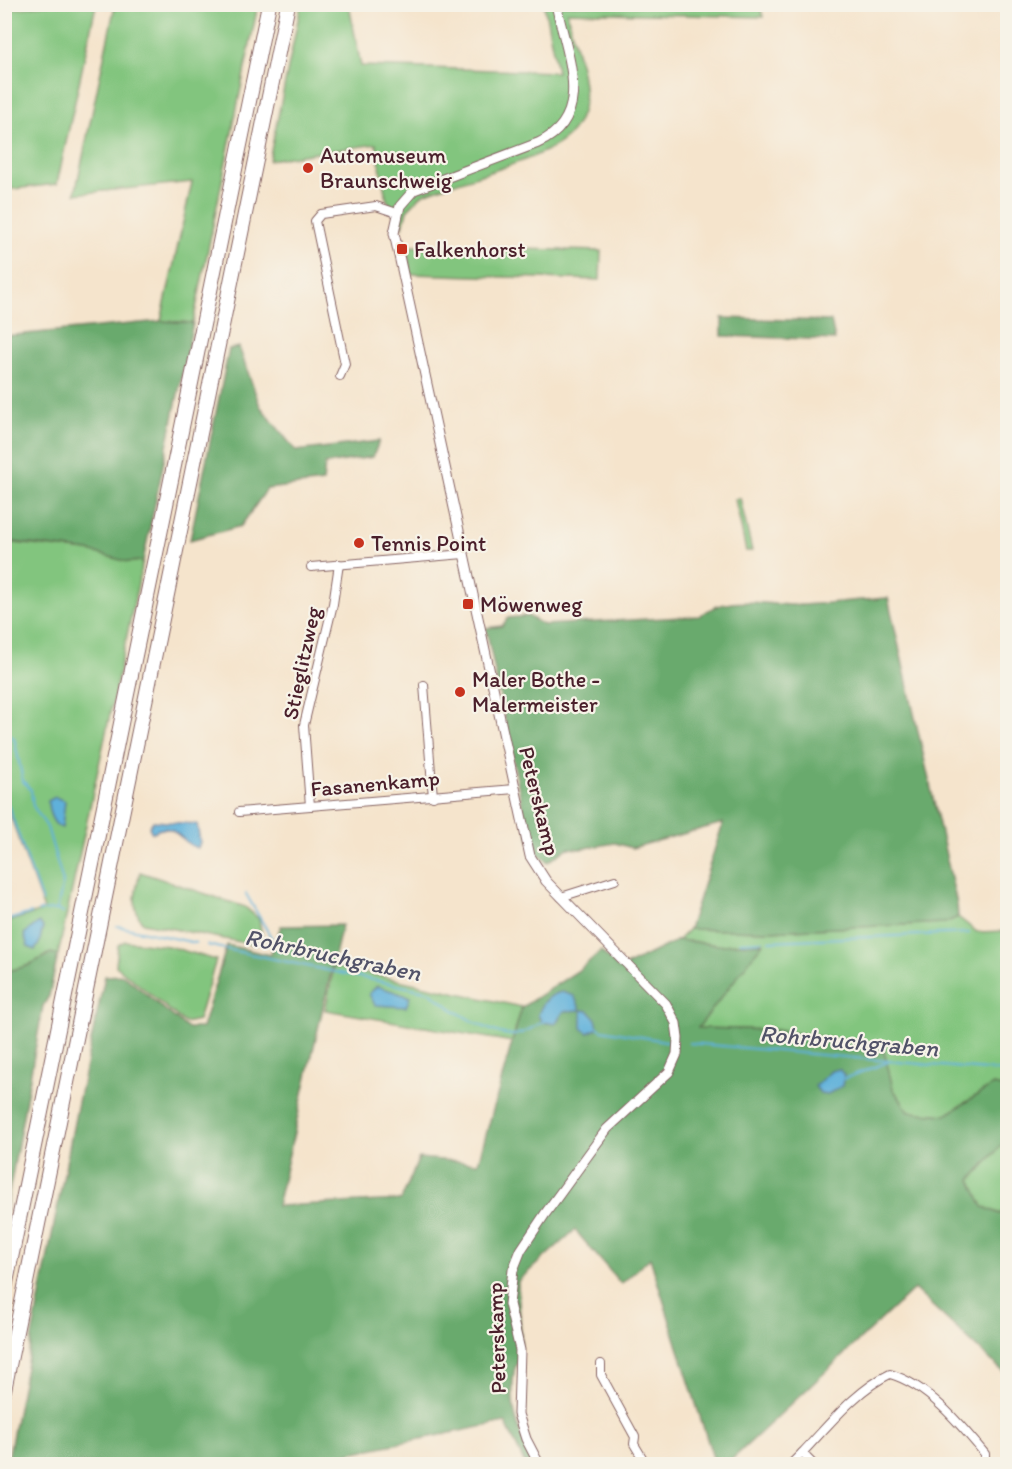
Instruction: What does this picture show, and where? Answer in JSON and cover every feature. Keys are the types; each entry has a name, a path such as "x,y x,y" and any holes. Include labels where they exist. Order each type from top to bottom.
{"highway":[{"path":"4,1292 269,4"},
{"path":"4,1390 288,4"}],"street":[{"path":"340,376 345,364 315,221 321,214 372,206 397,213 406,197 420,186 538,143 555,134 564,125 571,110 573,94 556,4"},
{"name":"Peterskamp","path":"397,213 394,233 396,248 533,864 561,897 666,1004 676,1023 678,1038 673,1066 665,1079 617,1118 577,1167 525,1243 513,1270 509,1304 520,1350 518,1414 526,1439 539,1464"},
{"path":"311,567 464,554"},
{"name":"Stieglitzweg","path":"310,806 304,725 333,604 339,564"},
{"path":"424,685 433,797"},
{"name":"Fasanenkamp","path":"239,812 515,789"},
{"path":"561,897 615,880"},
{"path":"601,1364 601,1375 635,1437 634,1444 646,1464"},
{"path":"791,1464 878,1379 890,1374 904,1378 935,1402 984,1454 985,1464"},
{"path":"802,1453 813,1464"}],"green space":[{"path":"52,4 96,5 57,184 5,190 5,10"},
{"path":"115,5 258,5 193,323 161,321 192,182 75,194"},
{"path":"301,5 349,5 361,66 557,72 544,5 760,5 763,17 567,12 581,69 584,92 582,112 571,133 540,154 422,195 407,210 403,227 386,198 376,144 269,160"},
{"path":"406,246 601,251 600,280 411,274"},
{"path":"722,318 831,321 835,340 722,336"},
{"path":"161,321 193,323 143,561 128,562 89,551 5,541 5,336"},
{"path":"239,347 260,406 296,451 379,441 373,457 325,464 323,482 267,489 241,526 190,540 229,349"},
{"path":"740,498 752,551 746,551 735,499"},
{"path":"5,542 89,551 128,562 143,561 58,955 51,953 27,966 5,972 5,923 44,910 5,801"},
{"path":"888,598 957,904 958,917 945,923 768,931 689,929 723,823 632,848 615,843 580,849 568,848 548,862 531,848 486,628 502,626 508,618 528,616 544,625 699,616 710,609 735,603 801,605"},
{"path":"140,872 245,907 259,919 263,942 255,945 143,923 135,905"},
{"path":"958,917 977,932 1007,931 1007,1088 993,1085 946,1115 909,1112 893,1089 883,1047 775,1030 697,1028 762,943 719,945 678,940 689,929 768,931 945,923"},
{"path":"342,925 277,1206 401,1200 419,1158 478,1163 522,1007 579,970 601,951 619,969 678,940 719,945 763,943 698,1028 775,1030 883,1047 893,1089 909,1112 946,1115 993,1085 1007,1088 1007,1139 971,1180 983,1207 1000,1214 1007,1207 1007,1375 914,1289 727,1464 715,1464 650,1258 621,1284 575,1230 518,1281 521,1346 514,1372 514,1409 524,1442 535,1464 525,1464 505,1422 340,1455 342,1464 7,1464 105,976 123,975 187,1028 202,1028 227,945 270,955 281,926"},
{"path":"125,941 168,946 216,960 198,1020 185,1023 116,966 118,945"},
{"path":"51,953 58,955 49,996 43,1006 5,1215 5,972 27,966"},
{"path":"334,966 522,1007 512,1042 325,1010"},
{"path":"1007,1139 1007,1207 1001,1214 983,1207 971,1180"}],"water":[{"path":"55,797 65,801 62,828 53,821 49,809 48,801"},
{"path":"153,821 197,824 200,842 198,848 167,829 160,829 152,833 149,827"},
{"path":"39,922 43,927 39,944 35,950 28,947 24,934"},
{"path":"377,986 410,997 406,1007 375,1005 369,994"},
{"path":"562,992 574,996 581,1010 564,1011 555,1024 542,1022 538,1015 544,1003 553,995"},
{"path":"582,1010 589,1011 596,1019 598,1028 588,1033 582,1028"},
{"path":"839,1069 844,1075 842,1086 828,1094 820,1093 815,1086 831,1071"}],"waterway":[{"name":"Rohrbruchgraben","path":"4,733 14,738 23,781 31,790 33,806 47,827 63,882 57,910 63,913"},
{"path":"4,794 42,902"},
{"path":"246,894 279,951"},
{"path":"38,911 56,910"},
{"path":"4,921 31,913"},
{"name":"Rohrbruchgraben","path":"117,926 196,943"},
{"path":"769,941 969,933"},
{"path":"740,942 763,941"},
{"name":"Rohrbruchgraben","path":"207,945 430,992 469,1020 504,1034 518,1034 544,1021"},
{"name":"Rohrbruchgraben","path":"596,1026 602,1030 671,1042"},
{"name":"Rohrbruchgraben","path":"689,1043 1008,1072"},
{"path":"843,1079 888,1062"}],"place":[{"name":"Automuseum Braunschweig","path":"308,168"},
{"name":"Falkenhorst","path":"402,249"},
{"name":"Tennis Point","path":"359,543"},
{"name":"Möwenweg","path":"468,604"},
{"name":"Maler Bothe - Malermeister","path":"460,692"}]}
